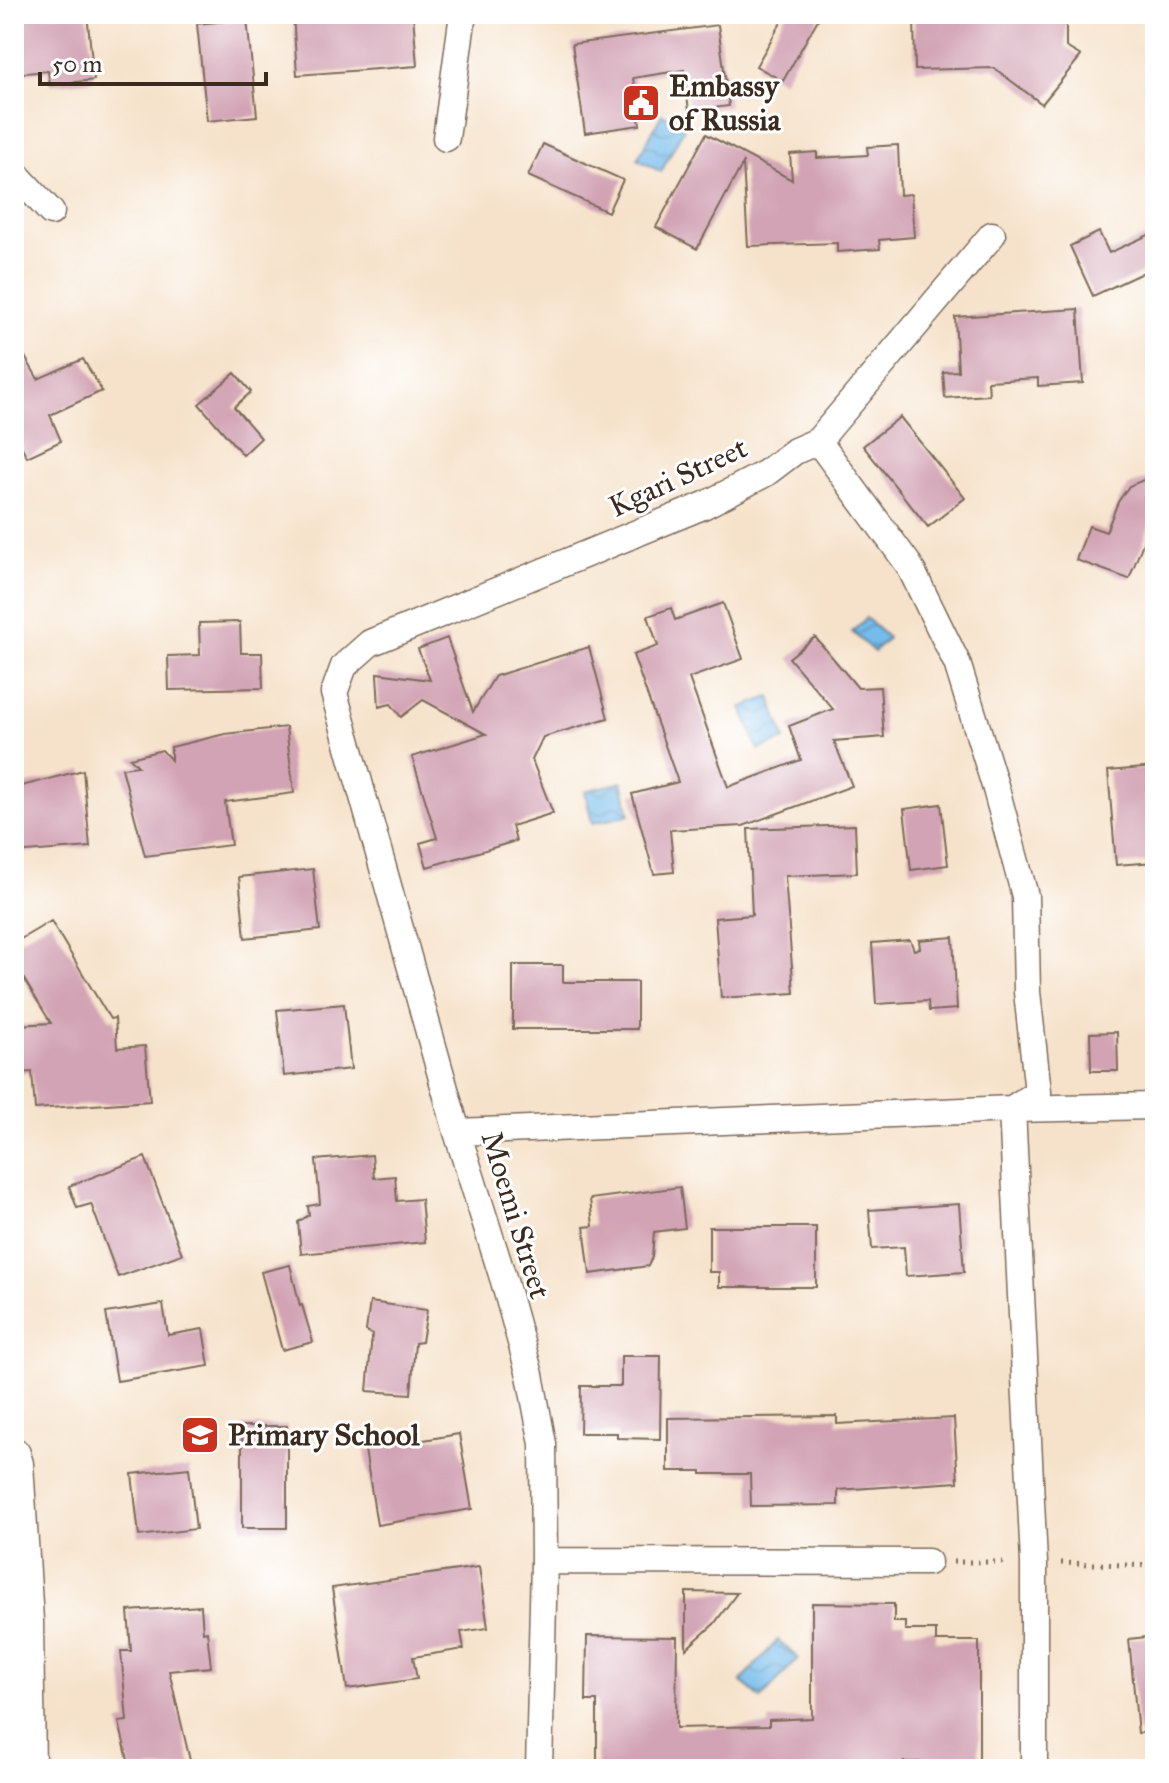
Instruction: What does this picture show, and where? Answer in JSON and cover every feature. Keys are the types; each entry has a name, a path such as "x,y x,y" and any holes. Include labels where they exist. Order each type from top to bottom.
{"street":[{"path":"446,138 463,14"},
{"path":"14,172 51,212"},
{"name":"Kgari Street","path":"334,693 344,666 370,643 705,505 766,473 795,451 818,441 992,235"},
{"path":"818,441 909,565 957,663 996,789 1025,896 1027,992 1038,1092 1012,1109"},
{"name":"Moemi Street","path":"334,693 457,1132 530,1375 543,1444 544,1561 539,1769"},
{"path":"457,1132 1155,1106"},
{"path":"1012,1109 1034,1563 1034,1769"},
{"path":"14,1454 27,1620 29,1769"},
{"path":"544,1561 928,1562"}],"water":[{"path":"662,114 685,126 661,172 637,159"},
{"path":"866,618 888,638 874,652 852,632"},
{"path":"770,697 785,740 758,750 742,707"},
{"path":"622,782 630,815 592,823 585,791"},
{"path":"778,1640 798,1658 761,1699 741,1681"}],"building":[{"path":"87,14 94,80 50,85 48,71 14,74 14,17"},
{"path":"293,14 413,14 417,66 297,75"},
{"path":"786,14 821,14 783,81 756,66"},
{"path":"914,14 1066,14 1066,47 1081,56 1042,104 994,68 915,70"},
{"path":"247,19 257,116 207,121 197,24"},
{"path":"718,25 729,106 689,111 684,70 633,78 640,125 585,133 572,44"},
{"path":"706,134 792,180 790,154 817,152 817,158 868,155 867,147 898,145 900,195 911,194 914,237 879,240 880,249 837,252 837,243 748,246 743,163 697,249 656,227"},
{"path":"543,144 623,180 608,212 528,176"},
{"path":"1099,232 1109,253 1155,232 1155,267 1093,296 1070,246"},
{"path":"1078,309 1083,383 1038,386 1038,378 988,381 989,395 945,398 943,372 958,371 955,317"},
{"path":"14,338 38,379 83,359 102,391 50,415 61,441 27,457 14,432"},
{"path":"235,373 251,392 234,407 261,438 243,455 199,404"},
{"path":"900,417 965,498 928,527 863,446"},
{"path":"1155,475 1155,512 1129,579 1076,560 1089,526 1106,532 1118,502 1129,486"},
{"path":"723,603 743,659 689,678 728,787 801,760 789,726 833,709 789,658 815,637 858,688 880,687 884,737 834,741 852,786 743,826 670,830 674,872 654,874 632,794 678,782 633,655 658,646 648,616 671,608 675,620"},
{"path":"240,622 241,653 262,653 263,688 169,690 168,656 200,655 199,623"},
{"path":"447,638 473,712 495,676 589,647 608,718 543,737 532,760 553,813 512,826 516,841 427,867 420,843 437,838 412,757 486,734 423,700 401,717 391,704 379,707 377,673 430,680 418,649"},
{"path":"286,727 294,793 225,802 231,845 145,856 122,768 138,766 130,758 162,750 171,760 171,747 225,734"},
{"path":"1155,767 1155,862 1116,865 1108,771"},
{"path":"83,770 90,847 14,853 14,788"},
{"path":"941,804 948,865 911,870 904,809"},
{"path":"855,825 857,873 785,876 794,993 721,998 715,918 752,915 748,829"},
{"path":"313,869 320,930 245,938 239,877"},
{"path":"51,921 110,1019 115,1018 117,1048 145,1046 150,1101 35,1109 32,1072 14,1073 14,1051 19,1051 17,1025 51,1023 14,963 14,943"},
{"path":"953,937 957,1009 929,1011 928,1001 876,1004 872,943 910,940 914,950 920,948 919,940"},
{"path":"513,965 563,965 563,982 637,982 637,1029 513,1029"},
{"path":"344,1004 351,1069 284,1076 277,1010"},
{"path":"1117,1032 1118,1071 1091,1071 1090,1033"},
{"path":"372,1155 374,1178 395,1176 397,1201 421,1199 425,1242 301,1254 298,1222 309,1215 308,1206 320,1204 316,1160"},
{"path":"145,1157 182,1254 118,1277 91,1204 77,1208 69,1186"},
{"path":"680,1187 685,1228 654,1232 648,1266 590,1274 584,1227 593,1226 590,1199"},
{"path":"959,1204 964,1272 906,1276 904,1247 872,1249 869,1210"},
{"path":"709,1227 816,1227 816,1287 719,1287 719,1272 709,1272"},
{"path":"290,1265 313,1342 282,1350 261,1272"},
{"path":"370,1302 427,1310 422,1342 415,1343 411,1394 367,1391 372,1335 366,1331"},
{"path":"163,1304 168,1335 203,1329 209,1366 117,1381 106,1313"},
{"path":"621,1356 661,1356 660,1439 617,1438 617,1433 580,1433 581,1386 621,1386"},
{"path":"837,1416 837,1424 954,1418 958,1482 838,1490 838,1505 751,1506 750,1474 668,1471 668,1418"},
{"path":"242,1426 287,1426 287,1528 242,1528"},
{"path":"459,1434 472,1509 377,1525 365,1450"},
{"path":"189,1468 196,1529 139,1536 132,1474"},
{"path":"479,1567 488,1628 461,1632 464,1649 413,1657 417,1679 347,1689 332,1588"},
{"path":"686,1592 737,1593 714,1624 686,1649"},
{"path":"812,1603 894,1604 894,1622 905,1622 905,1630 936,1630 936,1641 979,1641 979,1769 955,1769 955,1762 904,1762 905,1769 597,1769 597,1701 586,1701 587,1636 677,1637 676,1728 769,1726 769,1720 812,1718"},
{"path":"201,1606 211,1667 169,1671 192,1769 130,1769 119,1722 127,1721 121,1651 131,1651 128,1611"},
{"path":"1155,1636 1155,1732 1138,1733 1129,1639"}],"place":[{"name":"Embassy of Russia","path":"641,103"},
{"name":"Primary School","path":"200,1435"}]}
